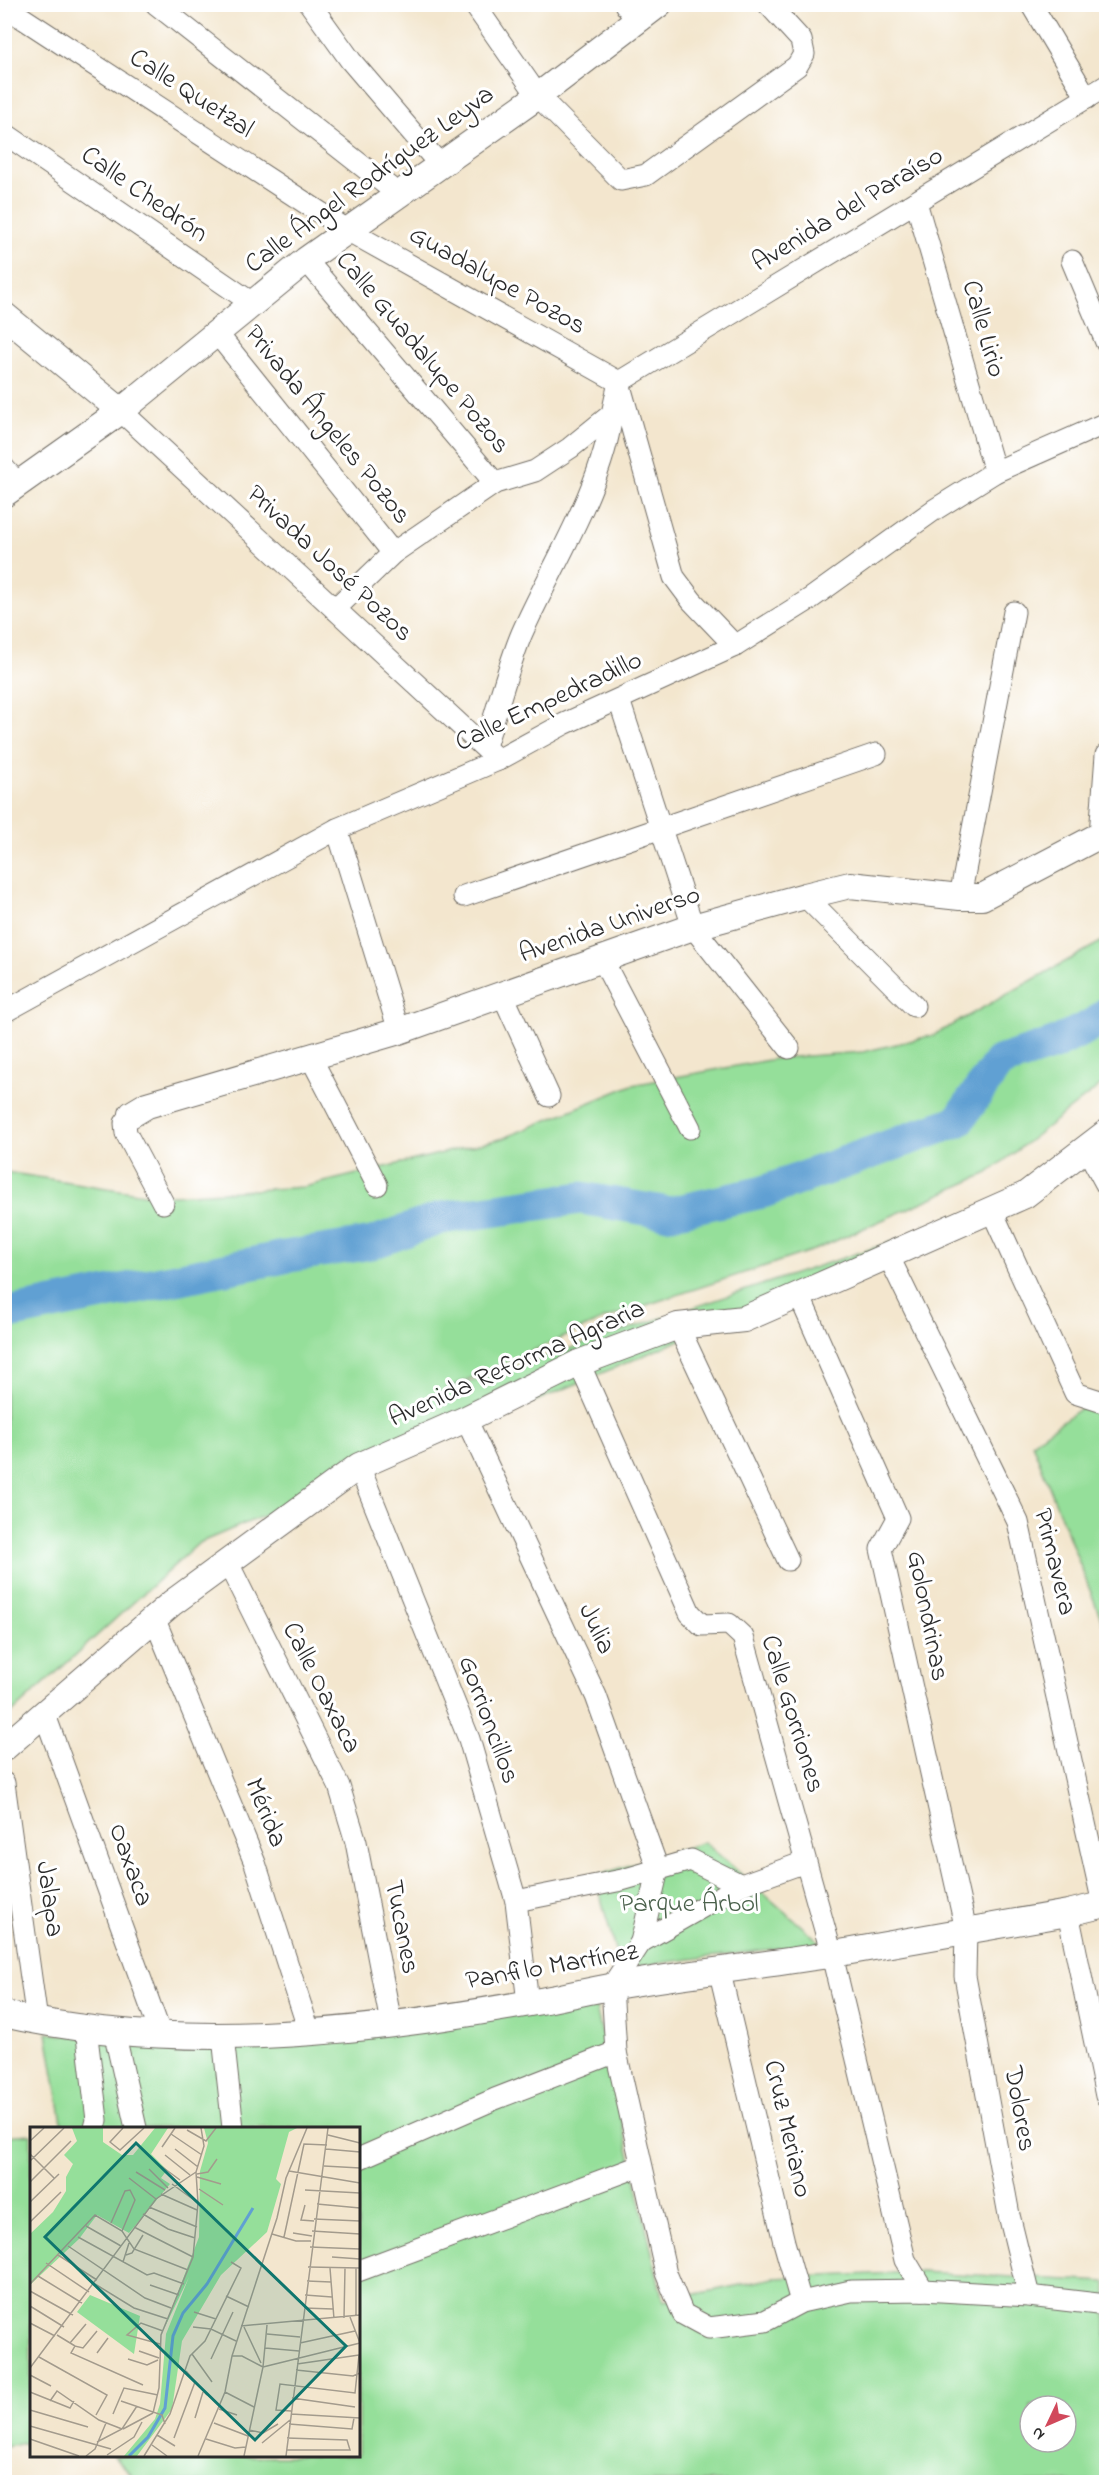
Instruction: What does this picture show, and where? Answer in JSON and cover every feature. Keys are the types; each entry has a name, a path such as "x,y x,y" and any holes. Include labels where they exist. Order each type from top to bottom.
{"street":[{"path":"156,4 398,194"},
{"path":"310,4 351,61 440,165"},
{"path":"474,4 538,96 621,180 646,175 798,66 804,54 801,40 768,4"},
{"name":"Calle Ángel Rodríguez Leyva","path":"9,482 122,411 306,260 538,96 631,13 659,4"},
{"path":"1031,4 1087,98"},
{"name":"Calle Quetzal","path":"4,6 347,230"},
{"name":"Avenida del Paraíso","path":"619,382 1107,86"},
{"name":"Calle Chedrón","path":"4,133 252,303"},
{"name":"Calle Lirio","path":"916,202 995,472"},
{"name":"Guadalupe Pozos","path":"347,230 619,382"},
{"name":"Calle Guadalupe Pozos","path":"306,260 495,483"},
{"path":"1072,261 1107,342"},
{"path":"4,315 122,411"},
{"name":"Privada Ángeles Pozos","path":"216,332 393,553"},
{"path":"492,753 521,636 588,492 610,429 619,382"},
{"path":"619,382 674,577 692,601 735,645"},
{"name":"Privada José Pozos","path":"122,411 492,753"},
{"path":"335,609 393,553 495,483 535,471 570,448 612,414"},
{"name":"Calle Empedradillo","path":"4,1012 337,829 492,753 619,700 735,645 810,599 933,510 995,472 1107,423"},
{"path":"960,897 1014,612"},
{"path":"619,700 693,927 789,1048"},
{"path":"464,896 876,754"},
{"path":"1103,834 1107,755"},
{"path":"337,829 399,1031"},
{"name":"Avenida Universo","path":"132,1114 147,1105 399,1031 602,957 693,927 805,896 850,885 960,897 982,897 1103,834"},
{"path":"805,896 914,1006"},
{"path":"602,957 690,1128"},
{"path":"502,993 549,1096"},
{"path":"310,1056 377,1185"},
{"path":"132,1114 125,1123 126,1133 163,1203"},
{"name":"Avenida Reforma Agraria","path":"4,1748 45,1715 172,1603 359,1466 466,1419 579,1363 678,1326 744,1319 799,1295 1025,1194 1107,1133"},
{"path":"1087,1149 1107,1184"},
{"path":"991,1209 1075,1393 1107,1403"},
{"name":"Primavera","path":"888,1255 1018,1522 1105,1904"},
{"name":"Golondrinas","path":"799,1295 898,1518 881,1549 966,1930"},
{"path":"678,1326 788,1560"},
{"name":"Calle Gorriones","path":"579,1363 690,1613 702,1624 729,1624 743,1638 832,1955 905,2260 923,2290"},
{"name":"Julia","path":"466,1419 596,1696 658,1869"},
{"name":"Gorrioncillos","path":"359,1466 469,1739 516,1901 528,2003"},
{"name":"Calle Oaxaca","path":"228,1563 339,1786 356,1842"},
{"name":"Mérida","path":"155,1620 255,1863 309,2031"},
{"name":"Oaxaca","path":"45,1715 161,2035"},
{"name":"Jalapa","path":"4,1783 37,2021"},
{"name":"Tucanes","path":"356,1842 391,2023"},
{"path":"516,1901 622,1880 691,1860 741,1885"},
{"path":"641,1941 741,1885 805,1862"},
{"path":"658,1869 641,1941 612,1986 616,2052 640,2166 666,2273 683,2314 709,2328 765,2321 801,2302 851,2291 923,2290 1029,2296 1107,2305"},
{"name":"Panfilo Martínez","path":"4,2014 37,2021 114,2031 223,2037 391,2023 528,2003 612,1986 719,1969 832,1955 1068,1913 1105,1904"},
{"path":"1068,1913 1107,2096"},
{"name":"Dolores","path":"966,1930 965,1976 1009,2214 1029,2296"},
{"name":"Cruz Meriano","path":"719,1969 784,2242 801,2302"},
{"path":"86,2028 98,2120 95,2127"},
{"path":"114,2031 136,2127"},
{"path":"223,2037 233,2127"},
{"path":"360,2158 495,2099 616,2052"},
{"path":"360,2270 640,2166"}],"green space":[{"path":"1106,939 1106,1081 988,1173 817,1249 604,1319 444,1390 991,1209 199,1543 5,1719 5,1172 157,1196 304,1187 504,1138 632,1085 780,1058 863,1052 934,1035"},
{"path":"1106,1390 1106,1631 1032,1443"},
{"name":"Parque Árbol","path":"704,1842 821,1943 620,1968 595,1876"},
{"path":"594,1999 663,2301 774,2278 921,2272 1106,2282 1106,2482 138,2482 115,2457 360,2457 360,2127 63,2127 47,2033 153,2045"},
{"path":"30,2134 30,2442 5,2447 5,2136"}],"waterway":[{"path":"4,1314 284,1257 372,1243 441,1218 581,1198 669,1213 763,1192 958,1121 999,1062 1054,1044 1098,1022 1106,1014"}]}
